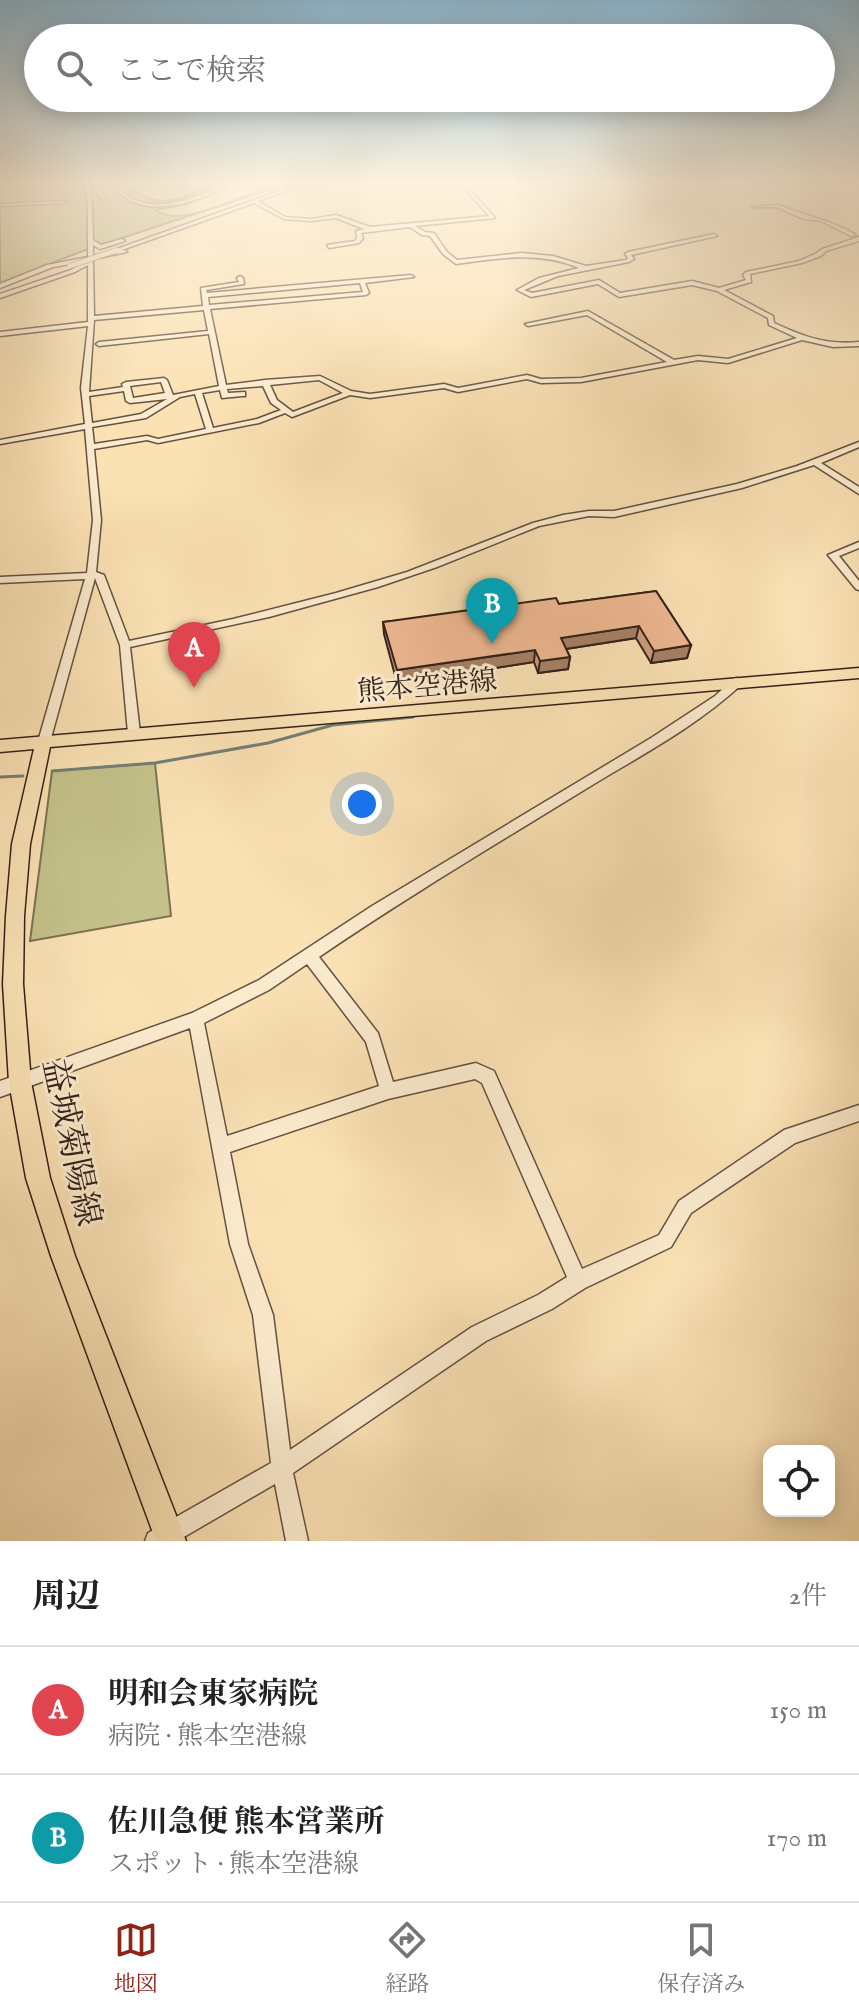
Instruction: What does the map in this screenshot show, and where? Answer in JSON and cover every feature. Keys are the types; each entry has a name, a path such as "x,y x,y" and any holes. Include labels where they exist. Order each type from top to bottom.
{"main road":[{"name":"熊本空港線","path":"0,746 859,673"},
{"name":"益城菊陽線","path":"44,740 21,844 15,916 10,1085 63,1256 165,1539"}],"street":[{"path":"0,290 49,266 95,254"},
{"path":"0,290 98,254"},
{"path":"0,290 73,271 89,256 120,254"},
{"path":"446,254 456,262 530,254"},
{"path":"543,254 564,258 585,268"},
{"path":"628,254 631,259 627,261 540,280 520,290 531,295 599,282 619,295 692,283 719,290 771,317 771,324 802,338 825,346 859,344"},
{"path":"719,290 749,281 748,273 822,254"},
{"path":"44,740 91,575 97,520 86,394 91,321 89,256"},
{"path":"206,295 411,277"},
{"path":"240,278 242,283 206,287 206,295 221,388 225,396 242,394"},
{"path":"0,334 154,313 366,293 362,282"},
{"path":"154,313 158,342"},
{"path":"528,324 588,313 672,362"},
{"path":"99,344 118,346 158,342 213,332"},
{"path":"265,382 274,401 292,415 349,393 387,395 444,386 458,390 527,377 541,381 596,378 698,358 728,361 802,338"},
{"path":"170,396 164,380 126,384 130,401 170,396 265,382 320,378 349,393"},
{"path":"86,394 127,389"},
{"path":"198,391 210,431"},
{"path":"0,442 156,414 159,404 170,396"},
{"path":"91,447 147,438 158,441 259,421 286,410"},
{"path":"125,645 263,618 412,573 504,535 592,512 614,514 758,481 817,464 859,444"},
{"path":"817,464 859,491"},
{"path":"859,545 833,555 859,587"},
{"path":"0,580 99,575 125,645 134,733"},
{"path":"10,1085 196,1019 264,985 377,910 655,741 719,699 737,682"},
{"path":"309,955 373,1038 388,1091"},
{"path":"196,1019 239,1244 263,1315 282,1468 297,1541"},
{"path":"221,1146 388,1091 476,1071 488,1077 578,1281"},
{"path":"165,1539 282,1468 479,1334 545,1302 578,1281 665,1241 685,1207 790,1136 859,1113"}],"shaded area":[{"path":"0,254 75,254 0,283"},
{"path":"155,763 171,916 30,941 52,771"}],"building":[{"path":"656,591 691,645 654,651 639,626 561,638 570,657 540,661 535,650 397,670 383,622 556,598 559,604"}],"waterway":[{"path":"52,771 155,763 268,743 333,725 413,717"},
{"path":"0,777 23,776"}],"place":[{"name":"佐川急便 熊本営業所","path":"492,644"},
{"name":"明和会東家病院","path":"194,688"}]}
